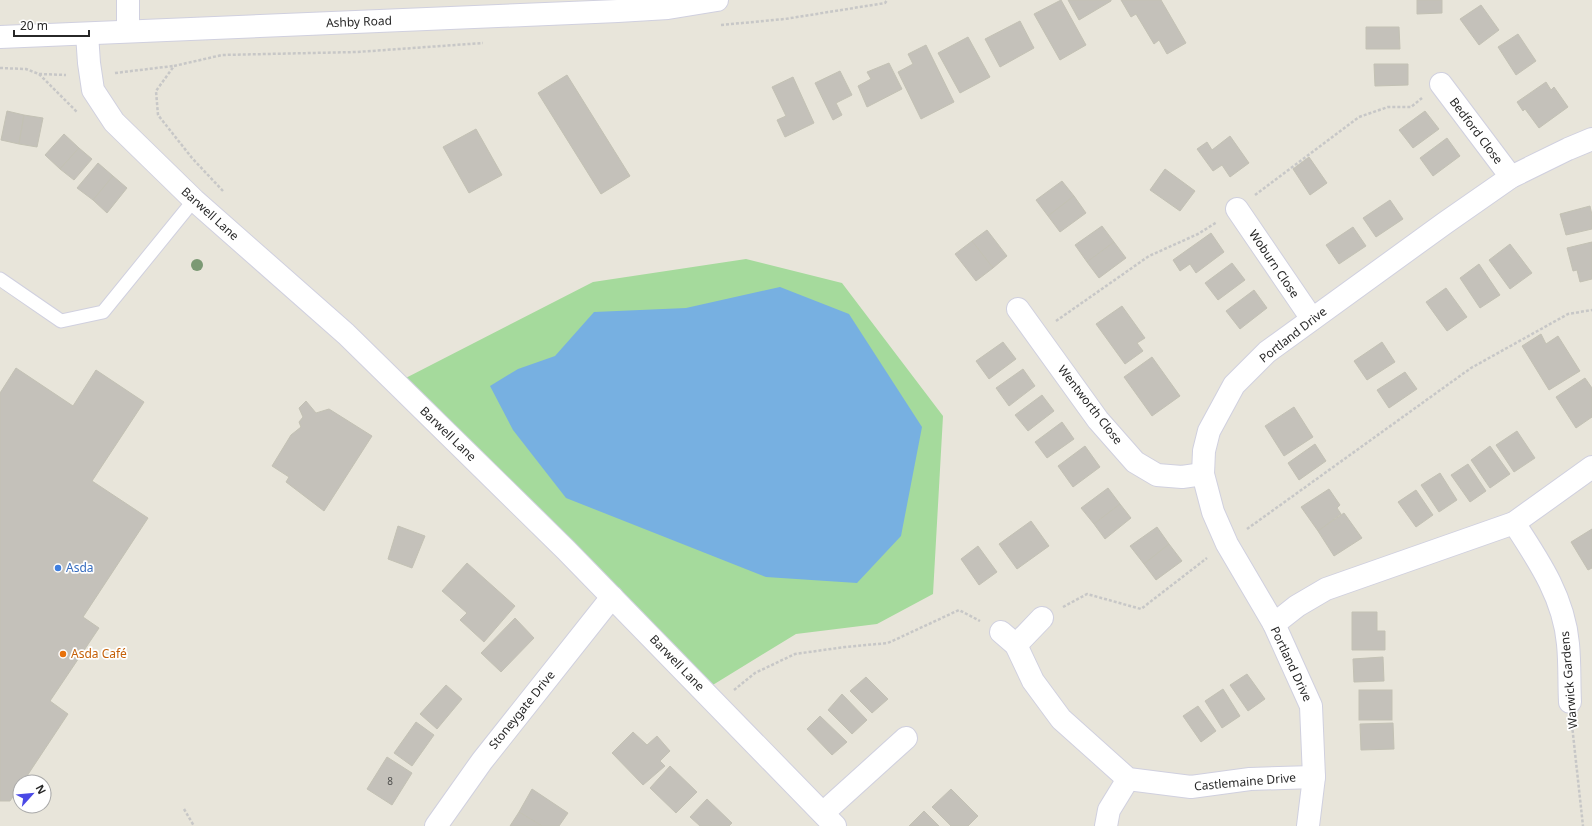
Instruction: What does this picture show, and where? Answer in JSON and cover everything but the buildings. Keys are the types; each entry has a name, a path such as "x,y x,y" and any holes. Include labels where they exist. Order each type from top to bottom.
{"street":[{"path":"128,0 128,31"},
{"name":"Ashby Road","path":"0,37 611,11 668,8 717,0"},
{"name":"Barwell Lane","path":"87,34 93,90 114,122 194,200 346,334 612,597 829,820"},
{"name":"Bedford Close","path":"1441,84 1511,178"},
{"name":"Portland Drive","path":"1308,826 1314,777 1311,706 1274,624 1227,544 1213,512 1203,474 1204,451 1209,431 1234,385 1266,352 1445,223 1511,178 1568,149 1592,139"},
{"name":"Woburn Close","path":"1237,209 1312,319"},
{"name":"Wentworth Close","path":"1018,309 1098,420 1135,462 1157,475 1182,477 1203,474"},
{"path":"1274,624 1297,606 1326,589 1514,524 1592,466"},
{"name":"Warwick Gardens","path":"1514,524 1536,556 1554,591 1563,615 1568,644 1570,702"},
{"name":"Stoneygate Drive","path":"436,826 482,761 612,597"},
{"path":"1042,618 1008,638 1033,681 1061,719 1128,779 1109,810 1106,826"},
{"path":"829,820 906,738"},
{"name":"Castlemaine Drive","path":"1128,779 1191,787 1250,779 1314,777"}],"lane":[{"path":"0,279 61,321 103,312 194,200"}],"path":[{"path":"714,26 785,19 885,3 887,0"},
{"path":"224,193 192,158 158,115 156,91 174,66 222,55 357,52 484,43"},
{"path":"1042,618 1087,594 1141,609 1227,544 1471,368 1568,314 1592,310"},
{"path":"717,705 755,673 795,654 846,646 888,643 959,610 1008,638"},
{"name":"Warwick Gardens","path":"1570,702 1583,826"},
{"path":"184,809 194,826"}],"green space":[{"path":"746,259 842,283 943,416 933,594 877,624 796,634 703,691 396,383 593,282"}],"water":[{"path":"780,287 849,314 922,427 901,536 857,583 766,577 566,498 513,430 490,386 518,369 555,356 594,312 686,308"}],"place":[{"name":"Asda","path":"58,568"},
{"name":"Asda Café","path":"63,654"}]}
